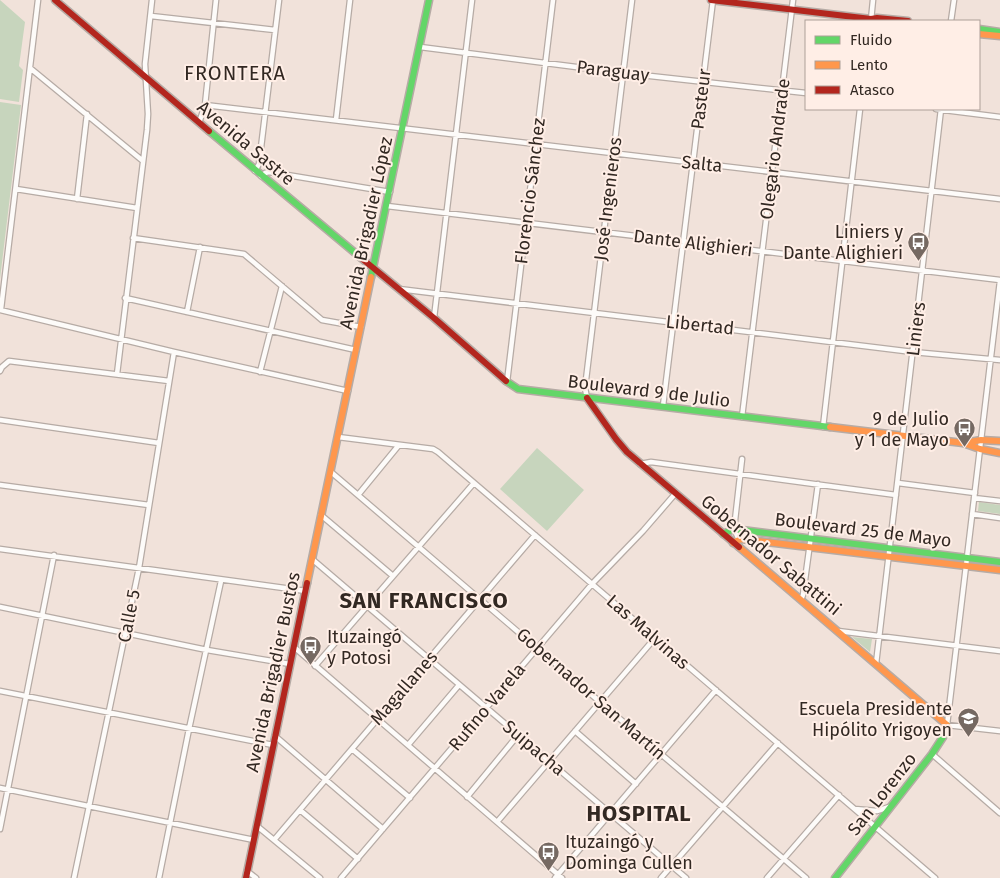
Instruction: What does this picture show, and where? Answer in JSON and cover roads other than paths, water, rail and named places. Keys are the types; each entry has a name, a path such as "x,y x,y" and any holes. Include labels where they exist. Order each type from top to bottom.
{"main road":[{"name":"Avenida Sastre","path":"55,0 199,124 374,268"},
{"name":"Avenida Brigadier López","path":"331,472 430,0"},
{"path":"712,0 865,20"},
{"path":"874,20 877,18 898,20"},
{"path":"980,29 1000,32"},
{"path":"980,34 1000,36"},
{"name":"Boulevard 9 de Julio","path":"374,268 507,382 518,389 963,443 1000,453"},
{"name":"Gobernador Sabattini","path":"587,398 596,407 620,446 674,494 723,534 736,542 947,725"},
{"name":"Boulevard 9 de Julio","path":"963,443 981,440 1000,441"},
{"name":"Avenida Brigadier Bustos","path":"246,875 331,472"},
{"path":"723,534 734,529"},
{"name":"Boulevard 25 de Mayo","path":"734,529 810,540 1000,562"},
{"name":"Boulevard 25 de Mayo","path":"736,542 809,548 1000,570"},
{"name":"San Lorenzo","path":"835,878 932,754 943,737 947,725"}],"street":[{"path":"38,0 0,310 120,340 348,391"},
{"path":"64,8 65,0"},
{"path":"117,374 147,130 148,114 145,76 152,0"},
{"path":"199,124 205,104 216,0"},
{"path":"255,171 259,164 279,0"},
{"path":"336,120 350,0"},
{"path":"434,318 472,0"},
{"name":"Florencio Sánchez","path":"507,382 553,0"},
{"name":"José Ingenieros","path":"587,398 585,388 632,0"},
{"name":"Pasteur","path":"663,406 712,0"},
{"name":"Olegario Andrade","path":"742,417 793,0"},
{"path":"872,20 873,0"},
{"path":"951,20 954,0"},
{"path":"150,16 276,30"},
{"name":"Paraguay","path":"420,46 703,82 805,93"},
{"path":"30,68 144,162"},
{"name":"Salta","path":"205,104 1000,199"},
{"path":"823,427 860,110"},
{"name":"Liniers","path":"876,664 941,110"},
{"path":"948,110 1000,117"},
{"path":"76,199 87,114"},
{"path":"261,176 269,172 390,192"},
{"path":"16,189 138,208"},
{"name":"Dante Alighieri","path":"387,206 1000,280"},
{"path":"133,238 244,254 322,320 361,327"},
{"path":"187,312 200,247"},
{"path":"1000,280 947,725 1000,731"},
{"path":"260,372 282,286"},
{"name":"Libertad","path":"399,289 913,352 1000,360"},
{"path":"125,298 356,350"},
{"name":"Calle 5","path":"74,878 139,568 174,352"},
{"path":"0,371 9,361 169,381"},
{"path":"0,420 159,443"},
{"name":"Las Malvinas","path":"338,437 433,449 438,452 935,878"},
{"path":"358,495 400,445"},
{"path":"736,542 734,529 742,459"},
{"path":"640,464 651,462 896,495"},
{"name":"Gobernador San Martín","path":"331,472 806,878"},
{"path":"315,666 474,483"},
{"path":"898,483 975,495 1000,501"},
{"path":"801,600 818,484"},
{"path":"0,485 149,505"},
{"name":"Rufino Varela","path":"341,878 592,584 643,531 674,494"},
{"path":"972,514 1000,518"},
{"path":"321,516 393,576"},
{"name":"Magallanes","path":"274,840 535,535"},
{"path":"0,549 221,581 306,591"},
{"path":"0,829 54,556"},
{"name":"Suipacha","path":"312,559 686,878"},
{"path":"159,878 221,581"},
{"path":"0,607 207,650 290,664"},
{"path":"838,631 1000,651"},
{"path":"497,822 655,638"},
{"path":"294,647 558,877 716,690"},
{"path":"408,746 460,685"},
{"path":"0,691 274,745"},
{"path":"575,730 636,784"},
{"path":"467,796 518,735"},
{"path":"275,736 383,829"},
{"path":"661,878 778,743"},
{"path":"352,749 410,798"},
{"path":"932,754 1000,813"},
{"path":"0,788 254,840"},
{"path":"767,878 838,795"},
{"path":"854,809 878,811 892,805"},
{"path":"300,810 358,859"},
{"path":"257,826 320,878"},
{"path":"246,875 256,878"}],"place":[{"name":"Liniers y Dante Alighieri","path":"919,261"},
{"name":"9 de Julio y 1 de Mayo","path":"965,448"},
{"name":"Ituzaingó y Potosi","path":"311,666"},
{"name":"Escuela Presidente Hipólito Yrigoyen","path":"968,738"},
{"name":"Ituzaingó y Dominga Cullen","path":"549,871"}],"district":[{"name":"FRONTERA","path":"235,73"},
{"name":"SAN FRANCISCO","path":"424,600"},
{"name":"HOSPITAL","path":"639,813"}]}
